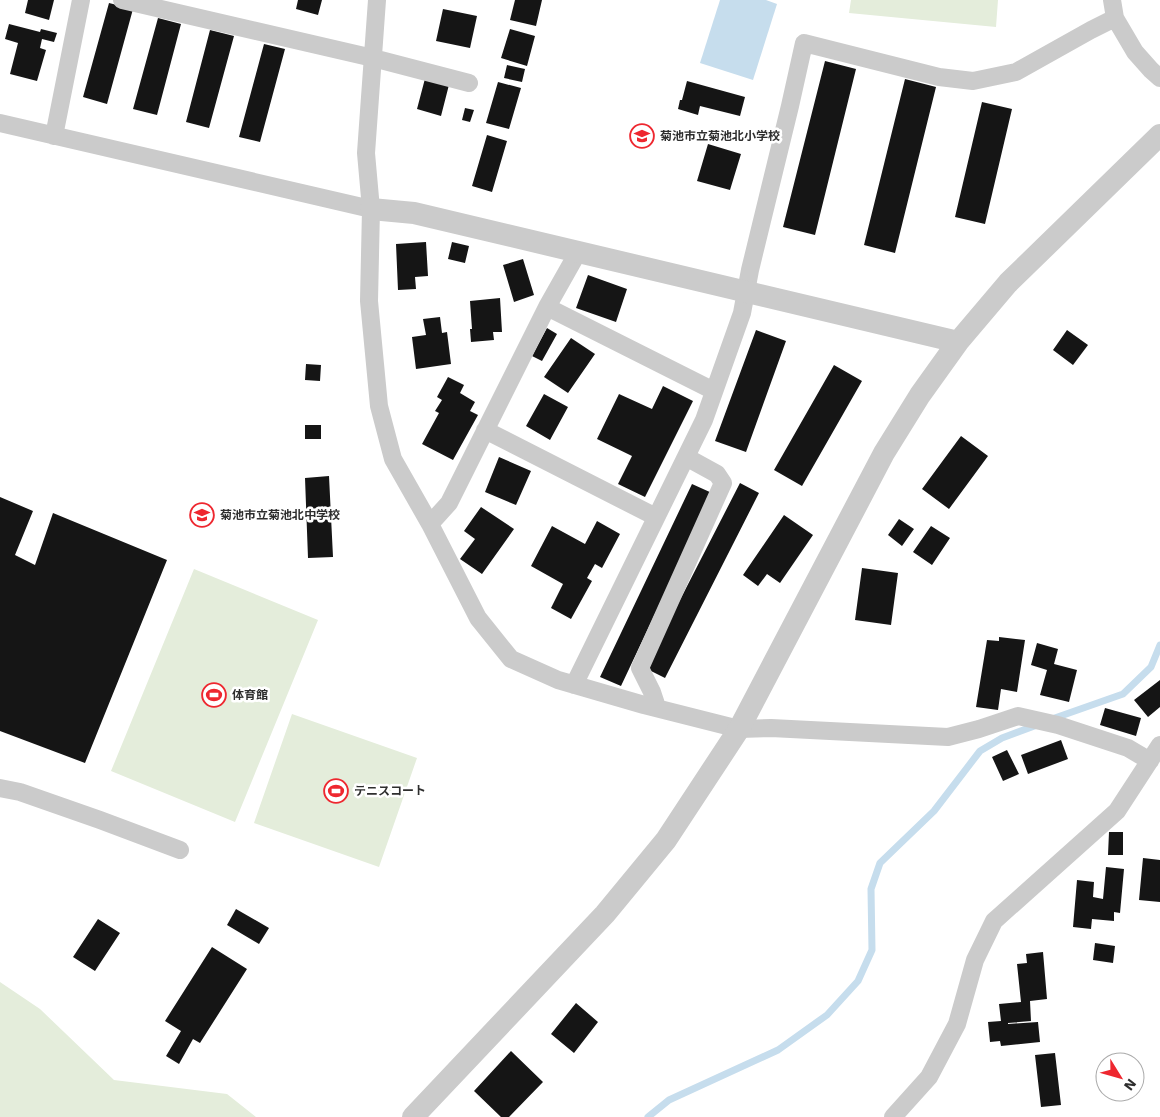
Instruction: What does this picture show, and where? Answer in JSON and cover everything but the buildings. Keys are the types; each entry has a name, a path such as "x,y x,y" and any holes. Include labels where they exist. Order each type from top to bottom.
{"street":[{"path":"54,136 81,0"},
{"path":"122,0 373,58 470,83"},
{"path":"376,0 366,153 371,209 369,301 379,406 394,459 478,618 511,659 558,680 739,729 771,728 948,737 1018,716 1058,725 1128,748 1150,761"},
{"path":"1112,0 1115,18 1135,52 1160,78"},
{"path":"574,684 704,420 742,313 750,270 804,43 939,77 972,81 1016,72 1115,18"},
{"path":"0,123 371,209 414,213 958,342"},
{"path":"413,1117 605,914 666,840 739,729 884,453 920,395 958,342 1008,283 1160,135"},
{"path":"430,524 449,503 547,307 578,252"},
{"path":"547,307 714,391"},
{"path":"485,430 656,517"},
{"path":"657,708 652,692 640,668 723,483 717,474 686,457"},
{"path":"893,1117 929,1077 957,1024 975,960 994,922 1116,811 1160,746"},
{"path":"0,788 20,792 180,850"}],"green space":[{"path":"851,0 998,0 996,27 849,13"},
{"name":"体育館","path":"194,569 318,620 235,822 111,771"},
{"name":"テニスコート","path":"292,714 417,758 379,867 254,823"},
{"path":"0,982 40,1009 114,1080 227,1094 256,1117 0,1117"}],"water":[{"path":"720,0 766,0 777,4 753,80 700,63"}],"waterway":[{"path":"1052,719 1123,694 1151,667 1160,645"},
{"path":"648,1117 669,1100 778,1050 827,1015 858,981 872,950 871,889 880,863 934,811 980,751 1002,738 1037,725"}],"place":[{"name":"菊池市立菊池北小学校","path":"642,136"},
{"name":"菊池市立菊池北中学校","path":"202,515"},
{"name":"体育館","path":"214,695"},
{"name":"テニスコート","path":"336,791"}]}
